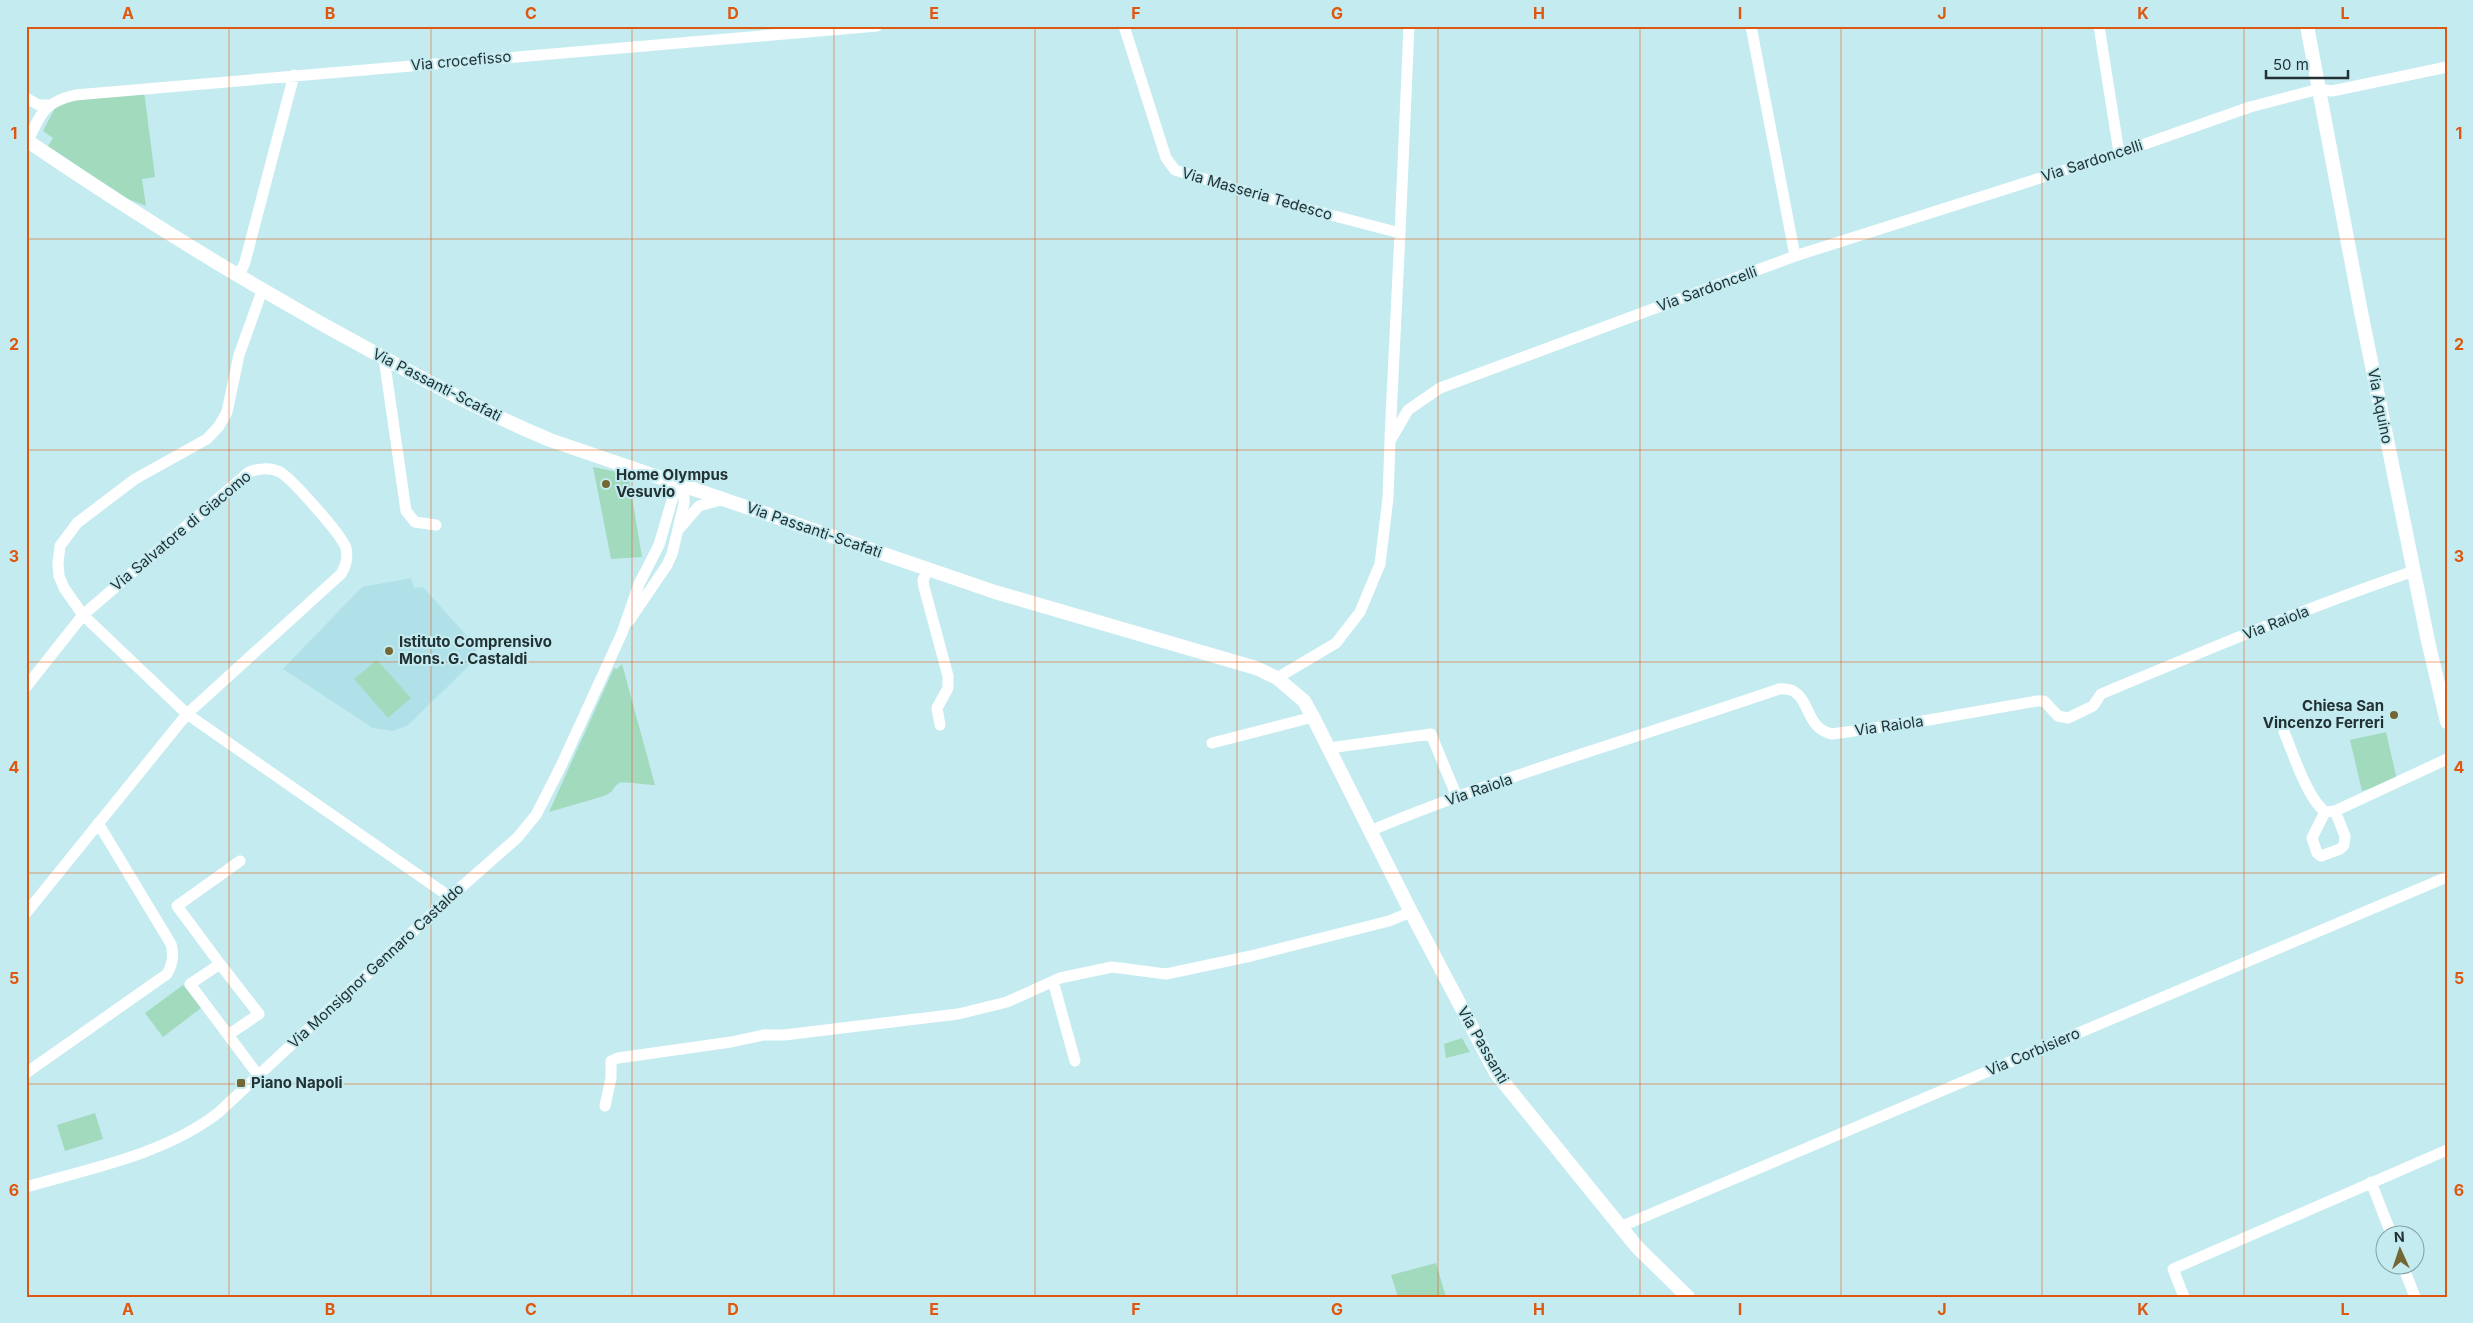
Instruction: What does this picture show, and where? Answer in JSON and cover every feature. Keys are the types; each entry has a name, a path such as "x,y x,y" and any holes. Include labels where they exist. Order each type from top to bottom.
{"street":[{"name":"Via crocefisso","path":"48,104 75,95 877,26"},
{"name":"Via Masseria Tedesco","path":"1124,26 1166,158 1174,170 1277,201 1400,233"},
{"path":"1390,441 1409,26"},
{"path":"1751,26 1795,256"},
{"path":"2099,26 2118,153"},
{"name":"Via Aquino","path":"2307,26 2414,572 2447,722"},
{"name":"Via Sardoncelli","path":"1277,678 1336,643 1360,612 1380,564 1388,498 1390,441 1408,410 1440,388 1795,256 2118,153 2250,107 2319,89 2332,91 2447,67"},
{"path":"238,276 245,262 294,75"},
{"path":"26,98 32,103 48,104"},
{"path":"27,141 42,111 48,104"},
{"name":"Via Passanti-Scafati","path":"27,141 262,291 435,386 550,440 928,569 1054,610 1231,659 1277,678 1304,701 1346,783"},
{"path":"262,291 239,355 227,412 219,426 207,439 134,479 77,523 60,546 59,576 64,588 83,614 187,714 450,897"},
{"path":"384,358 406,511 415,522 436,525"},
{"name":"Via Salvatore di Giacomo","path":"26,687 83,614 243,476 264,468 275,470 285,475 341,538 346,550 344,569 337,578 187,714 26,913"},
{"path":"622,633 667,565 678,531 685,496 680,484"},
{"path":"622,633 639,584 659,545 680,484"},
{"path":"678,531 699,506 726,499"},
{"path":"928,569 923,580 924,587 948,676 948,688 938,708 940,725"},
{"name":"Via Raiola","path":"1370,831 1457,797 1779,689 1788,688 1798,693 1816,727 1832,734 1922,721 2036,701 2044,701 2058,716 2068,718 2093,706 2101,694 2367,587 2414,572"},
{"name":"Via Monsignor Gennaro Castaldo","path":"26,1187 149,1151 188,1134 218,1114 450,897 517,838 536,815 622,633"},
{"path":"1212,743 1313,716"},
{"path":"2284,732 2308,788 2330,812 2447,759"},
{"path":"1329,748 1431,734 1457,797"},
{"name":"Via Passanti","path":"1346,783 1411,912 1496,1073 1637,1247 1688,1297"},
{"path":"26,1073 166,974 172,964 173,953 171,944 98,823"},
{"path":"228,1035 259,1014 176,906 240,861"},
{"name":"Via Corbisiero","path":"1620,1226 2447,877"},
{"path":"606,1106 611,1078 611,1061 618,1058 731,1042 763,1035 784,1035 958,1014 1007,1002 1053,981 1112,967 1166,974 1251,956 1389,921 1411,912"},
{"path":"220,964 190,984 258,1075"},
{"path":"1053,981 1075,1061"},
{"path":"2184,1297 2173,1268 2447,1150"},
{"path":"2371,1182 2388,1226"},
{"path":"2407,1276 2415,1297"}],"shaded area":[{"name":"Istituto Comprensivo Mons. G. Castaldi","path":"411,578 414,588 423,587 475,645 478,657 407,726 392,731 373,728 283,669 362,587"}],"green space":[{"path":"144,91 155,177 142,179 146,206 128,199 48,146 53,138 43,131 56,106 63,102"},
{"path":"593,467 613,471 629,479 642,557 611,559"},
{"path":"377,660 411,698 388,718 354,679"},
{"path":"622,664 655,785 619,783 610,793 604,796 549,812 614,668 617,669"},
{"path":"2386,732 2397,780 2362,791 2350,740"},
{"path":"183,985 201,1008 163,1037 145,1013"},
{"path":"1462,1038 1470,1052 1446,1058 1444,1044"},
{"path":"95,1113 103,1139 65,1151 57,1125"},
{"path":"1436,1263 1446,1297 1398,1297 1391,1275"}],"place":[{"name":"Home Olympus Vesuvio","path":"606,484"},
{"name":"Istituto Comprensivo Mons. G. Castaldi","path":"389,651"},
{"name":"Chiesa San Vincenzo Ferreri","path":"2394,715"},
{"name":"Piano Napoli","path":"241,1083"}]}
